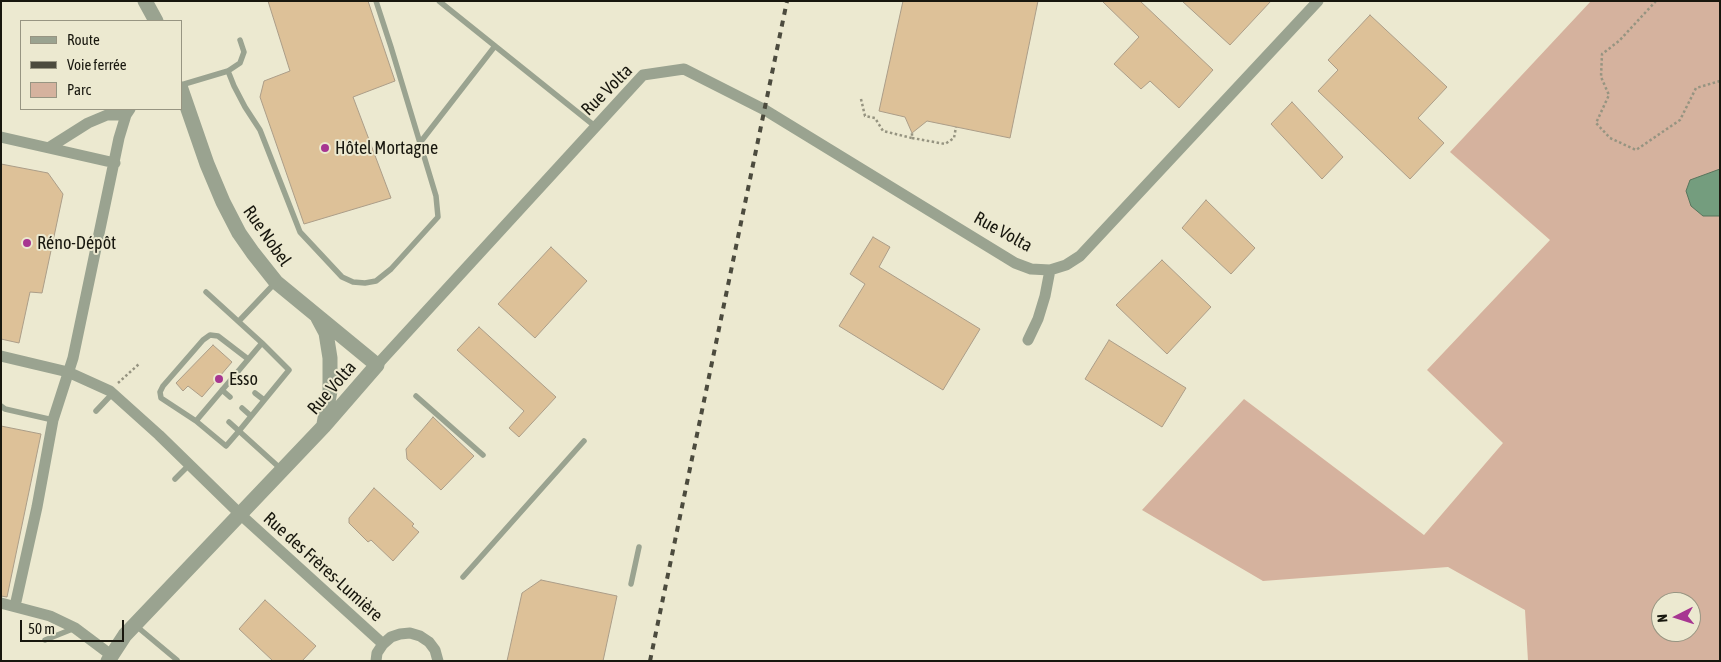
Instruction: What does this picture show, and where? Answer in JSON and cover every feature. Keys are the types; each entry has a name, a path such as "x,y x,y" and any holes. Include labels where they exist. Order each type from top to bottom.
{"street":[{"path":"146,1 156,20"},
{"name":"Rue Volta","path":"110,658 135,625 324,426 377,365 643,76 684,69 765,110 1014,263 1032,269 1050,270 1066,265 1080,256 1318,1"},
{"name":"Rue Nobel","path":"182,90 207,164 223,202 248,246 276,282 377,365"},
{"path":"14,606 37,506 52,420 74,358 115,163 128,112 107,115 88,123 50,147"},
{"path":"1,137 115,163"},
{"path":"1028,340 1040,311 1050,270"},
{"path":"316,314 326,333 330,358 330,391 324,426"},
{"path":"1,356 68,372 112,392"},
{"name":"Rue des Frères-Lumière","path":"112,392 241,515 383,644"},
{"path":"1,603 50,616 75,628 110,658"},
{"path":"376,661 377,653 383,644 390,637 400,634 416,634 429,642 435,650 438,661"}],"lane":[{"path":"228,71 245,107 260,130 300,232 342,277 353,282 366,283 376,281 391,269 438,217 436,196 376,1"},
{"path":"439,1 596,127"},
{"path":"182,87 228,71 240,63 244,52 240,40"},
{"path":"419,144 495,46"},
{"path":"239,321 276,282"},
{"path":"206,292 290,370 226,446 196,421 161,398 160,392 163,386 203,340 210,335 218,336 248,358"},
{"path":"196,421 262,343"},
{"path":"235,375 244,383"},
{"path":"222,390 230,397"},
{"path":"96,411 112,392"},
{"path":"255,393 264,400"},
{"path":"416,396 483,455"},
{"path":"210,404 216,410"},
{"path":"1,406 4,409 52,420"},
{"path":"242,408 251,416"},
{"path":"229,422 282,470"},
{"path":"463,577 584,441"},
{"path":"175,479 189,465"},
{"path":"631,584 639,547"},
{"path":"135,625 177,660"},
{"path":"46,640 75,628"}],"path":[{"path":"1656,1 1619,41 1602,54 1601,77 1610,95 1596,123 1610,138 1636,150 1680,120 1696,88 1720,80"},
{"path":"861,99 865,116 875,118 883,131 945,144 954,138 956,127"},
{"path":"912,133 912,138"},
{"path":"112,392 139,364"}],"green space":[{"path":"1591,1 1720,1 1720,661 1528,661 1525,610 1448,567 1263,581 1142,510 1244,399 1424,535 1503,443 1427,370 1550,240 1450,152"}],"shaded area":[{"path":"1720,169 1720,216 1703,216 1691,206 1686,191 1690,180"}],"building":[{"name":"Hôtel Mortagne","path":"268,1 368,1 395,81 353,97 391,198 304,224 260,97 264,81 290,71"},
{"path":"903,1 1038,1 1010,138 927,121 912,133 905,117 879,111"},
{"path":"1102,1 1140,1 1213,70 1179,108 1150,81 1141,89 1114,64 1139,37"},
{"path":"1182,1 1271,1 1230,45"},
{"path":"1370,15 1447,87 1418,118 1444,143 1410,179 1318,91 1338,70 1328,60"},
{"path":"1292,102 1343,157 1322,179 1271,124"},
{"name":"Réno-Dépôt","path":"1,164 48,173 63,194 42,293 30,292 19,343 1,339"},
{"path":"1206,200 1255,248 1231,274 1182,228"},
{"path":"873,237 890,247 879,267 980,329 943,390 839,326 865,284 850,274"},
{"path":"551,247 587,281 535,338 498,304"},
{"path":"1162,260 1211,307 1167,354 1116,305"},
{"path":"479,327 556,397 519,437 509,428 524,411 457,350"},
{"path":"1109,340 1186,388 1162,427 1085,379"},
{"path":"213,345 232,362 202,397 188,386 183,391 176,383"},
{"path":"433,417 474,456 441,490 407,459 406,449"},
{"path":"1,426 41,434 7,597 1,596"},
{"path":"374,488 414,524 412,526 419,532 393,561 371,540 368,542 349,523 349,518"},
{"path":"541,580 617,596 603,661 507,661 522,593"},
{"path":"265,600 316,646 302,661 273,661 239,629"}],"railway":[{"path":"650,661 787,1"}],"place":[{"name":"Hôtel Mortagne","path":"325,148"},
{"name":"Réno-Dépôt","path":"27,243"},
{"name":"Esso","path":"219,379"}]}
